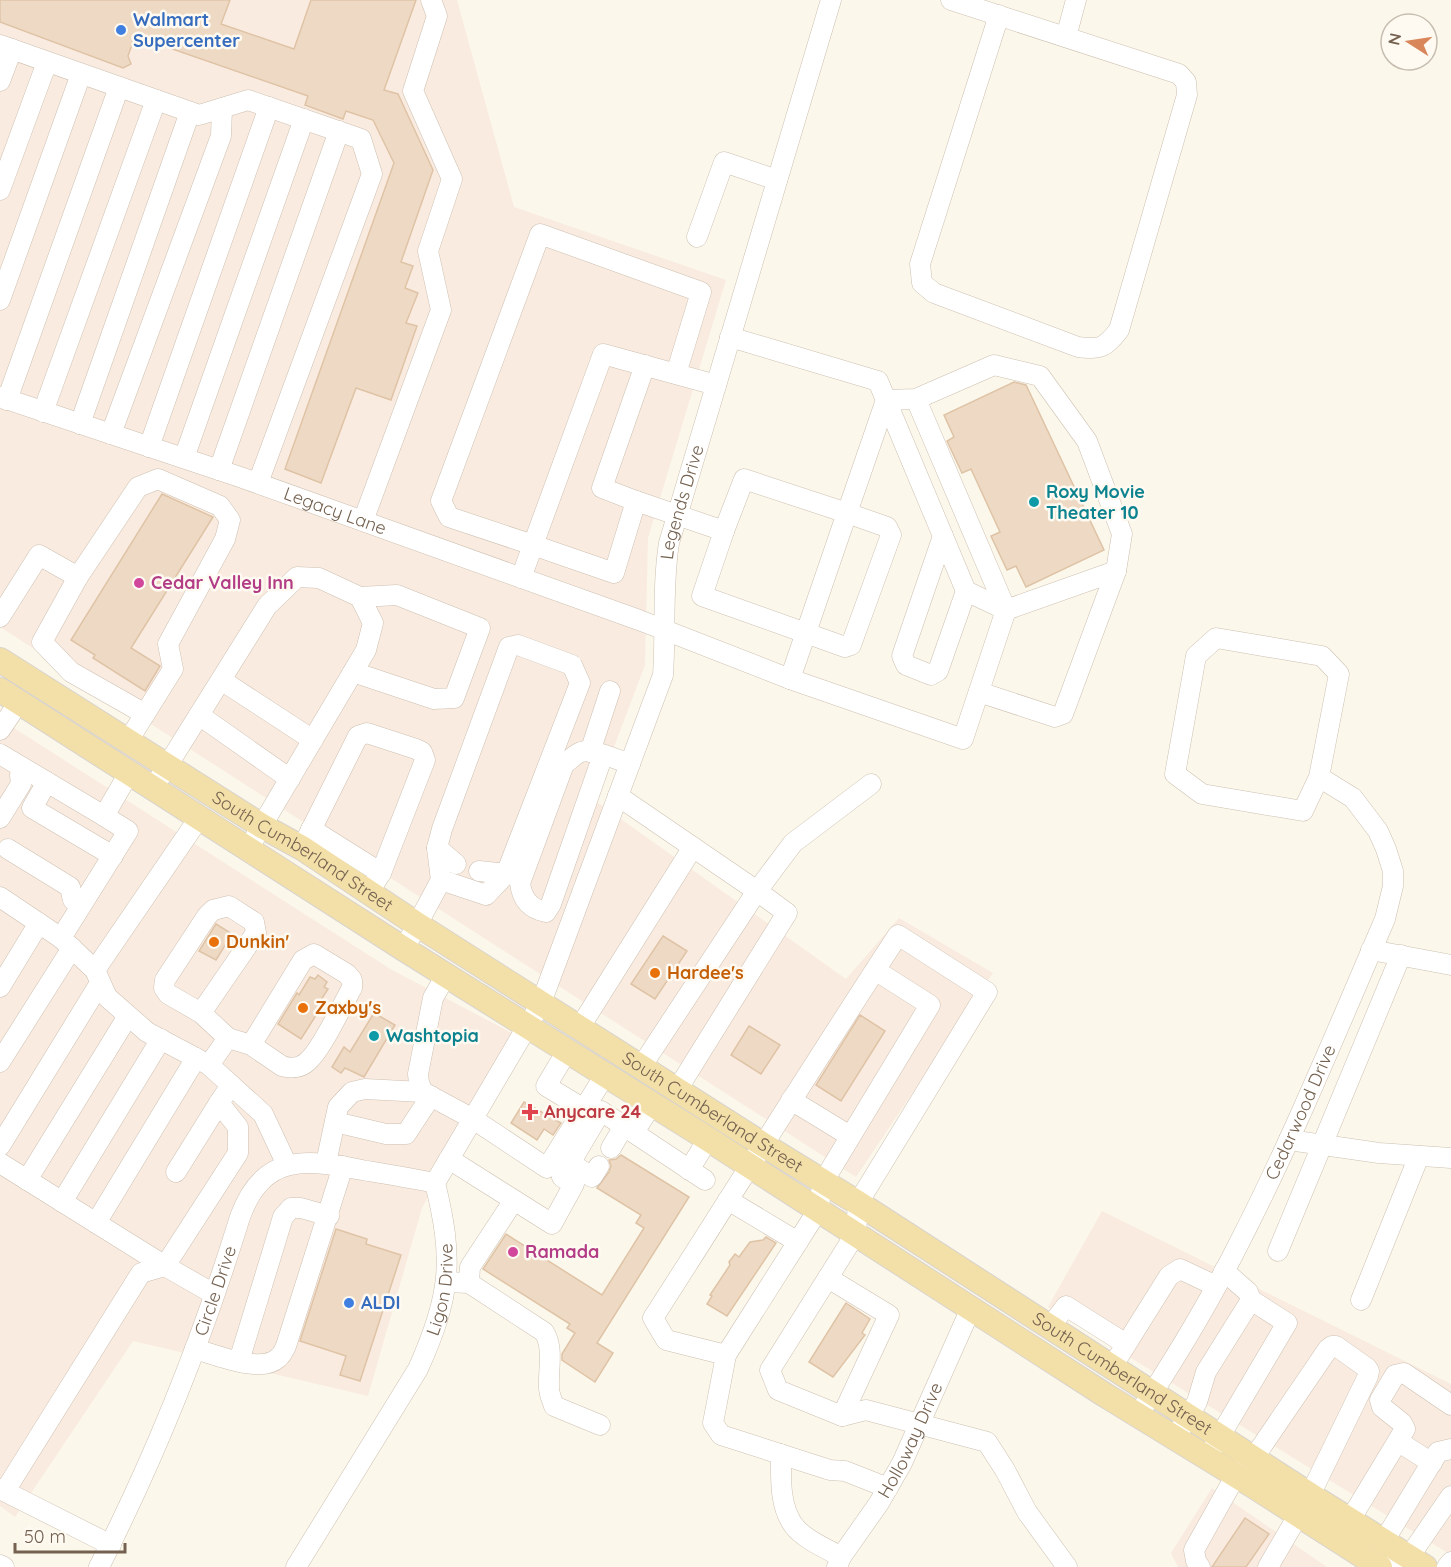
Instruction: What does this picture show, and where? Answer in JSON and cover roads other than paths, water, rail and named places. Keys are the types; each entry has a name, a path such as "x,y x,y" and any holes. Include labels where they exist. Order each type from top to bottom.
{"main road":[{"name":"South Cumberland Street","path":"0,660 262,826 307,839 375,882 418,925 858,1203 1220,1437 1253,1459 1379,1567"},
{"name":"South Cumberland Street","path":"9,696 1207,1458 1236,1475 1305,1505 1350,1520 1417,1562"}],"street":[{"path":"363,521 441,310 428,251 452,179 413,91 437,16 431,0"},
{"name":"Legends Drive","path":"541,1003 663,675 666,630 664,570 669,543 831,0"},
{"path":"951,0 999,15 1179,74 1186,82 1187,95 1119,330 1108,344 1095,350 1078,347 934,293 922,283 920,264 999,15"},
{"path":"1066,37 1076,0"},
{"path":"0,81 6,47 199,115 248,100 361,139 372,174 258,483"},
{"path":"0,190 47,62"},
{"path":"0,300 81,74"},
{"path":"2,399 119,87"},
{"path":"43,412 156,100"},
{"path":"149,447 269,107"},
{"path":"111,434 221,136 222,108"},
{"path":"80,424 190,112"},
{"path":"184,458 304,119"},
{"path":"219,470 339,131"},
{"path":"697,237 724,162 777,180"},
{"path":"636,501 614,573 449,517 441,501 540,234 701,292 676,374"},
{"path":"730,337 878,381 966,591 1006,610 1116,572"},
{"path":"521,578 603,354 716,385"},
{"path":"886,400 916,399 994,364 1040,376 1087,441 1122,534 1116,572 1064,714 1055,717 979,692 1006,610 916,399"},
{"path":"645,366 602,488 724,531"},
{"name":"Legacy Lane","path":"2,399 258,483 666,630 790,679 963,740 979,692"},
{"path":"790,679 886,400"},
{"path":"128,741 145,714 173,669 168,644 225,539 230,520 220,506 158,479 138,487 78,577 42,642 71,672 145,714"},
{"path":"744,479 887,527 891,535 851,645 845,647 805,634 702,596 724,531 744,479"},
{"path":"943,536 902,656 906,666 931,675 938,671 966,591"},
{"path":"1,613 39,555 78,577"},
{"path":"153,788 267,606 297,577 319,578 360,597 397,595 480,628 454,698 434,699 353,672"},
{"path":"247,849 366,650 373,623 360,597"},
{"path":"1216,638 1322,656 1339,674 1319,777 1303,811 1202,794 1175,774 1196,656 1216,638"},
{"path":"404,949 441,880 437,848 441,829 509,647 518,645 572,665 580,683 506,874 486,895 441,880"},
{"path":"221,680 313,740"},
{"path":"610,691 588,755 574,838 551,904 546,912 538,911 525,897 520,883 564,764 588,755 630,764"},
{"path":"0,730 9,696"},
{"path":"199,715 290,779"},
{"path":"307,839 358,736 367,733 416,748 422,752 425,760 375,882"},
{"path":"0,754 22,772 47,782 128,831 113,856 77,902 67,943 0,1062"},
{"path":"0,799 14,777 22,772"},
{"path":"0,818 21,784 22,772"},
{"path":"104,816 129,773"},
{"name":"Cedarwood Drive","path":"1138,1415 1182,1348 1220,1279 1289,1140 1371,950 1390,900 1393,871 1378,831 1353,798 1319,777"},
{"path":"47,782 32,808 113,856"},
{"path":"641,1066 757,891 793,843 871,784"},
{"path":"618,796 787,913 677,1090"},
{"path":"0,1146 98,976 199,818"},
{"path":"580,1027 693,847"},
{"path":"437,848 456,864"},
{"path":"8,852 70,887 77,902"},
{"path":"479,871 506,874"},
{"path":"2,902 39,923 67,943 98,976 106,997 147,1032 202,1062 263,1114 286,1165"},
{"path":"201,1013 256,933 254,922 229,906 213,910 207,916 165,980 164,988 168,994 201,1013 228,1038 251,1045 287,1068 302,1066 314,1055 352,988 352,980 347,974 314,954 303,960 251,1045"},
{"path":"0,987 39,923"},
{"path":"726,1354 666,1340 653,1318 762,1144 898,935 987,992 858,1203 856,1233 770,1370 778,1390 842,1416 866,1410 987,1442 1027,1512 1067,1567"},
{"path":"1371,950 1451,965"},
{"path":"1278,1251 1401,956"},
{"path":"875,970 930,1005 823,1182 818,1210 726,1354 713,1423 721,1435 830,1470 845,1471 888,1488"},
{"path":"446,975 433,998 429,1011 418,1083 427,1094 560,1170 574,1185 552,1224 449,1159"},
{"path":"435,1183 541,1003"},
{"path":"27,1180 129,1016"},
{"path":"96,1223 202,1062 228,1038"},
{"path":"62,1202 161,1039"},
{"path":"567,1051 546,1086 584,1109"},
{"path":"560,1170 584,1109 605,1075"},
{"path":"176,1172 231,1085"},
{"path":"195,1349 253,1365 267,1364 279,1358 286,1346 329,1216 335,1165 334,1122 338,1107 352,1092 364,1089 427,1094"},
{"path":"334,1122 386,1134 406,1134 427,1094"},
{"path":"792,1100 849,1136"},
{"path":"111,1545 3,1490 141,1273 165,1266 238,1153 238,1127 219,1103"},
{"path":"611,1148 652,1104"},
{"path":"560,1170 602,1111 697,1175 708,1139"},
{"path":"1289,1140 1379,1153 1451,1158"},
{"path":"1361,1300 1419,1156"},
{"name":"Circle Drive","path":"99,1567 111,1545 195,1349 244,1204 253,1191 268,1175 286,1165 306,1162 435,1183"},
{"path":"0,1163 214,1294"},
{"path":"560,1170 592,1177 599,1166"},
{"name":"Ligon Drive","path":"296,1567 418,1369 433,1335 442,1308 446,1282 446,1244 435,1183"},
{"path":"469,1283 470,1267 514,1200"},
{"path":"728,1200 798,1242"},
{"path":"239,1361 283,1217 291,1208 300,1208 329,1216"},
{"path":"1112,1367 1168,1276 1180,1269 1220,1279 1248,1292 1251,1300 1287,1323 1207,1458"},
{"path":"828,1278 889,1315 842,1416"},
{"path":"446,1282 469,1283 544,1332 548,1338 549,1390 554,1406 600,1425"},
{"path":"1175,1438 1197,1402 1206,1372 1251,1300"},
{"path":"1050,1327 1066,1306 1126,1344"},
{"name":"Holloway Drive","path":"839,1562 888,1488 920,1424 971,1308"},
{"path":"1200,1567 1194,1550 1236,1475 1253,1459 1328,1349 1336,1346 1367,1368 1368,1376 1305,1505 1268,1567"},
{"path":"1350,1520 1405,1430 1402,1423 1382,1407 1380,1400 1395,1375 1404,1373 1451,1405"},
{"path":"1399,1442 1432,1463"},
{"path":"1384,1541 1438,1452 1451,1449"},
{"path":"782,1454 781,1476 784,1507 794,1526 839,1562"},
{"path":"1379,1567 1391,1558 1417,1562 1451,1496"},
{"path":"1447,1567 1451,1562"},
{"path":"0,1565 4,1567"}],"place":[{"name":"Walmart Supercenter","path":"121,30"},
{"name":"Roxy Movie Theater 10","path":"1034,502"},
{"name":"Cedar Valley Inn","path":"139,583"},
{"name":"Dunkin'","path":"214,942"},
{"name":"Hardee's","path":"655,973"},
{"name":"Zaxby's","path":"303,1008"},
{"name":"Washtopia","path":"374,1036"},
{"name":"Anycare 24","path":"530,1112"},
{"name":"Ramada","path":"513,1252"},
{"name":"ALDI","path":"349,1303"}]}
